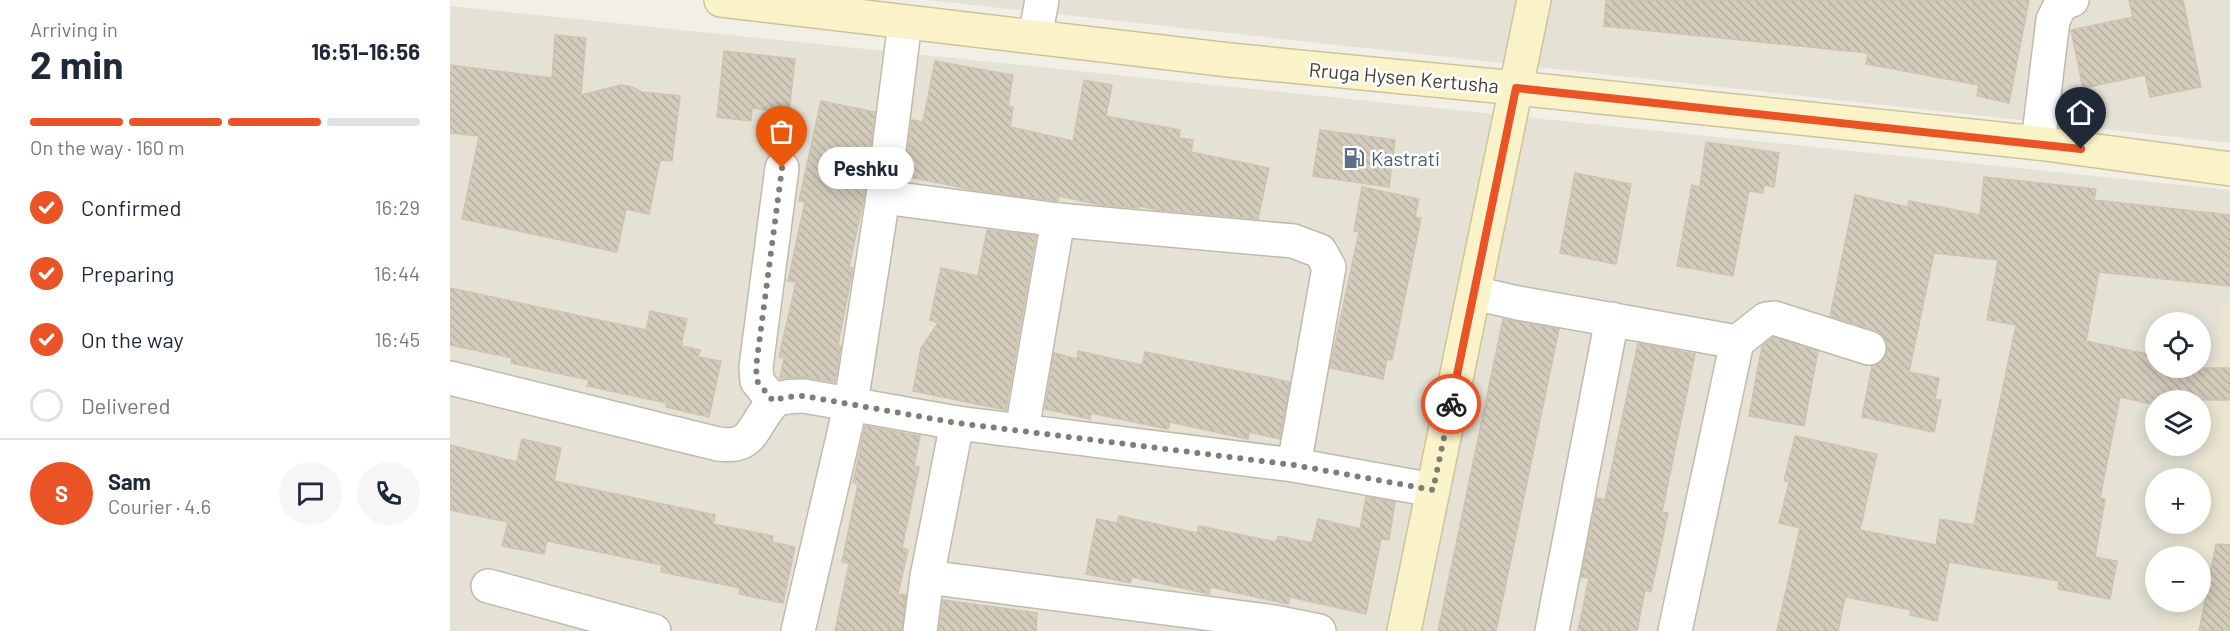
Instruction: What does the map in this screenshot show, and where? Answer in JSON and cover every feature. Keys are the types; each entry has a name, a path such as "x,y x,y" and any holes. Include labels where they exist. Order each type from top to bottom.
{"main road":[{"name":"Rruga Hysen Kertusha","path":"721,0 1229,60 2038,143 2230,169"},
{"path":"1404,631 1534,0"}],"street":[{"path":"1035,37 1042,0"},
{"path":"2038,143 2053,20 2061,4 2072,0"},
{"path":"798,631 851,403 884,197 905,22"},
{"path":"773,401 757,381 756,367 782,168"},
{"path":"884,197 1058,220 1293,241 1320,251 1329,267 1294,465"},
{"path":"1022,430 1058,220"},
{"path":"1474,293 1737,342"},
{"path":"1675,631 1737,342 1766,319 1774,318 1869,348"},
{"path":"1552,631 1612,319"},
{"path":"450,378 728,445 740,444 747,440 773,401 785,397 804,396 957,423 1294,465 1433,490"},
{"path":"920,631 927,577 957,423"},
{"path":"927,577 1274,622 1319,631"},
{"path":"488,586 654,631"}],"shaded area":[{"path":"927,0 2230,0 2230,143"},
{"path":"450,6 2230,190 2230,631 450,631"},
{"path":"2223,303 2230,304 2230,631 2159,631 2163,612 2211,612 2211,546 2175,546 2178,534 2211,534 2211,468 2191,468 2193,456 2211,456 2211,390 2206,390 2209,378 2211,378 2211,365"}],"building":[{"path":"1606,0 2029,0 2009,103 1977,96 1979,85 1866,64 1868,53 1604,26"},
{"path":"2129,0 2183,0 2201,87 2150,97 2145,75 2083,88 2071,30 2133,17"},
{"path":"555,35 586,38 581,95 621,85 642,92 680,96 672,161 660,160 649,214 626,209 617,252 462,219 479,136 450,133 450,65 552,78"},
{"path":"724,51 795,59 789,113 752,108 751,121 717,117"},
{"path":"935,61 1013,75 1008,106 1013,107 1010,127 1073,141 1084,80 1112,85 1106,116 1180,130 1179,138 1193,140 1191,152 1269,168 1258,219 1158,210 1138,206 1138,208 1101,205 1059,196 1058,201 974,190 904,176 912,120 923,122"},
{"path":"821,101 875,112 865,193 849,267 853,268 838,345 841,346 835,382 804,377 780,378 784,358 779,357 796,282 788,281 805,202 799,201"},
{"name":"Kastrati","path":"1320,130 1395,140 1389,187 1313,176"},
{"path":"1706,142 1779,153 1774,187 1764,185 1763,193 1749,191 1733,276 1677,266 1692,185 1700,187"},
{"path":"1575,173 1631,184 1616,264 1560,253"},
{"path":"1984,177 2096,189 2094,200 2230,215 2230,286 2099,272 2086,341 2145,354 2145,378 2211,378 2211,368 2230,368 2230,400 2211,400 2211,390 2145,390 2145,403 2120,397 2100,498 2105,499 2095,557 2117,561 2110,599 2058,589 2059,581 1949,562 1937,621 1910,615 1911,610 1845,597 1838,631 1777,631 1800,528 1779,523 1789,482 1784,481 1795,436 1877,454 1860,530 1936,545 1940,519 1974,525 2016,325 1987,320 1998,260 1934,253 1909,372 1939,378 1935,399 1941,400 1934,432 1862,417 1872,366 1882,361 1887,353 1887,343 1875,330 1830,316 1855,195 1908,207 1909,201 1980,215"},
{"path":"1362,187 1419,199 1415,217 1421,218 1392,360 1387,359 1383,379 1330,368 1359,232 1354,231"},
{"path":"987,230 1036,236 1006,410 913,391 921,348 938,323 930,320 941,268 978,276"},
{"path":"450,288 646,330 650,311 687,319 681,346 700,350 698,357 721,361 709,417 666,407 667,403 587,386 589,380 511,363 512,358 450,345"},
{"path":"1503,319 1559,329 1496,631 1438,631"},
{"path":"1773,337 1818,351 1804,426 1749,416 1762,346"},
{"path":"1638,343 1695,354 1662,512 1668,513 1651,592 1645,590 1637,631 1578,631 1589,578 1581,577 1597,498 1605,500"},
{"path":"1078,351 1142,365 1145,352 1290,382 1280,439 1249,432 1248,439 1170,422 1168,429 1091,413 1090,419 1045,409 1054,353 1077,359"},
{"path":"865,426 920,436 914,466 919,467 902,548 908,550 898,594 906,595 902,631 835,631 849,564 842,562 858,484 853,483"},
{"path":"522,439 561,448 554,481 715,515 713,524 773,536 772,542 795,547 783,603 739,594 740,588 661,572 662,565 547,541 544,554 502,546 508,522 450,510 450,445 517,462"},
{"path":"1366,497 1395,502 1389,540 1381,539 1366,614 1290,597 1288,604 1210,587 1209,594 1132,577 1130,583 1086,574 1097,519 1117,523 1119,516 1197,533 1199,526 1276,542 1278,536 1312,543 1318,519 1360,529"},
{"path":"2216,544 2230,545 2230,631 2199,631 2203,612 2211,612 2211,570"},
{"path":"943,600 1037,613 1036,631 939,631"}],"way so far":[{"path":"782,168 756,367 757,381 773,401 785,397 804,396 957,423 1294,465 1433,490 1451,404"}],"place":[{"name":"Kastrati","path":"1354,158"},
{"name":"Peshku","path":"782,168"}],"route":[{"path":"1451,404 1516,88 2081,149"}]}
